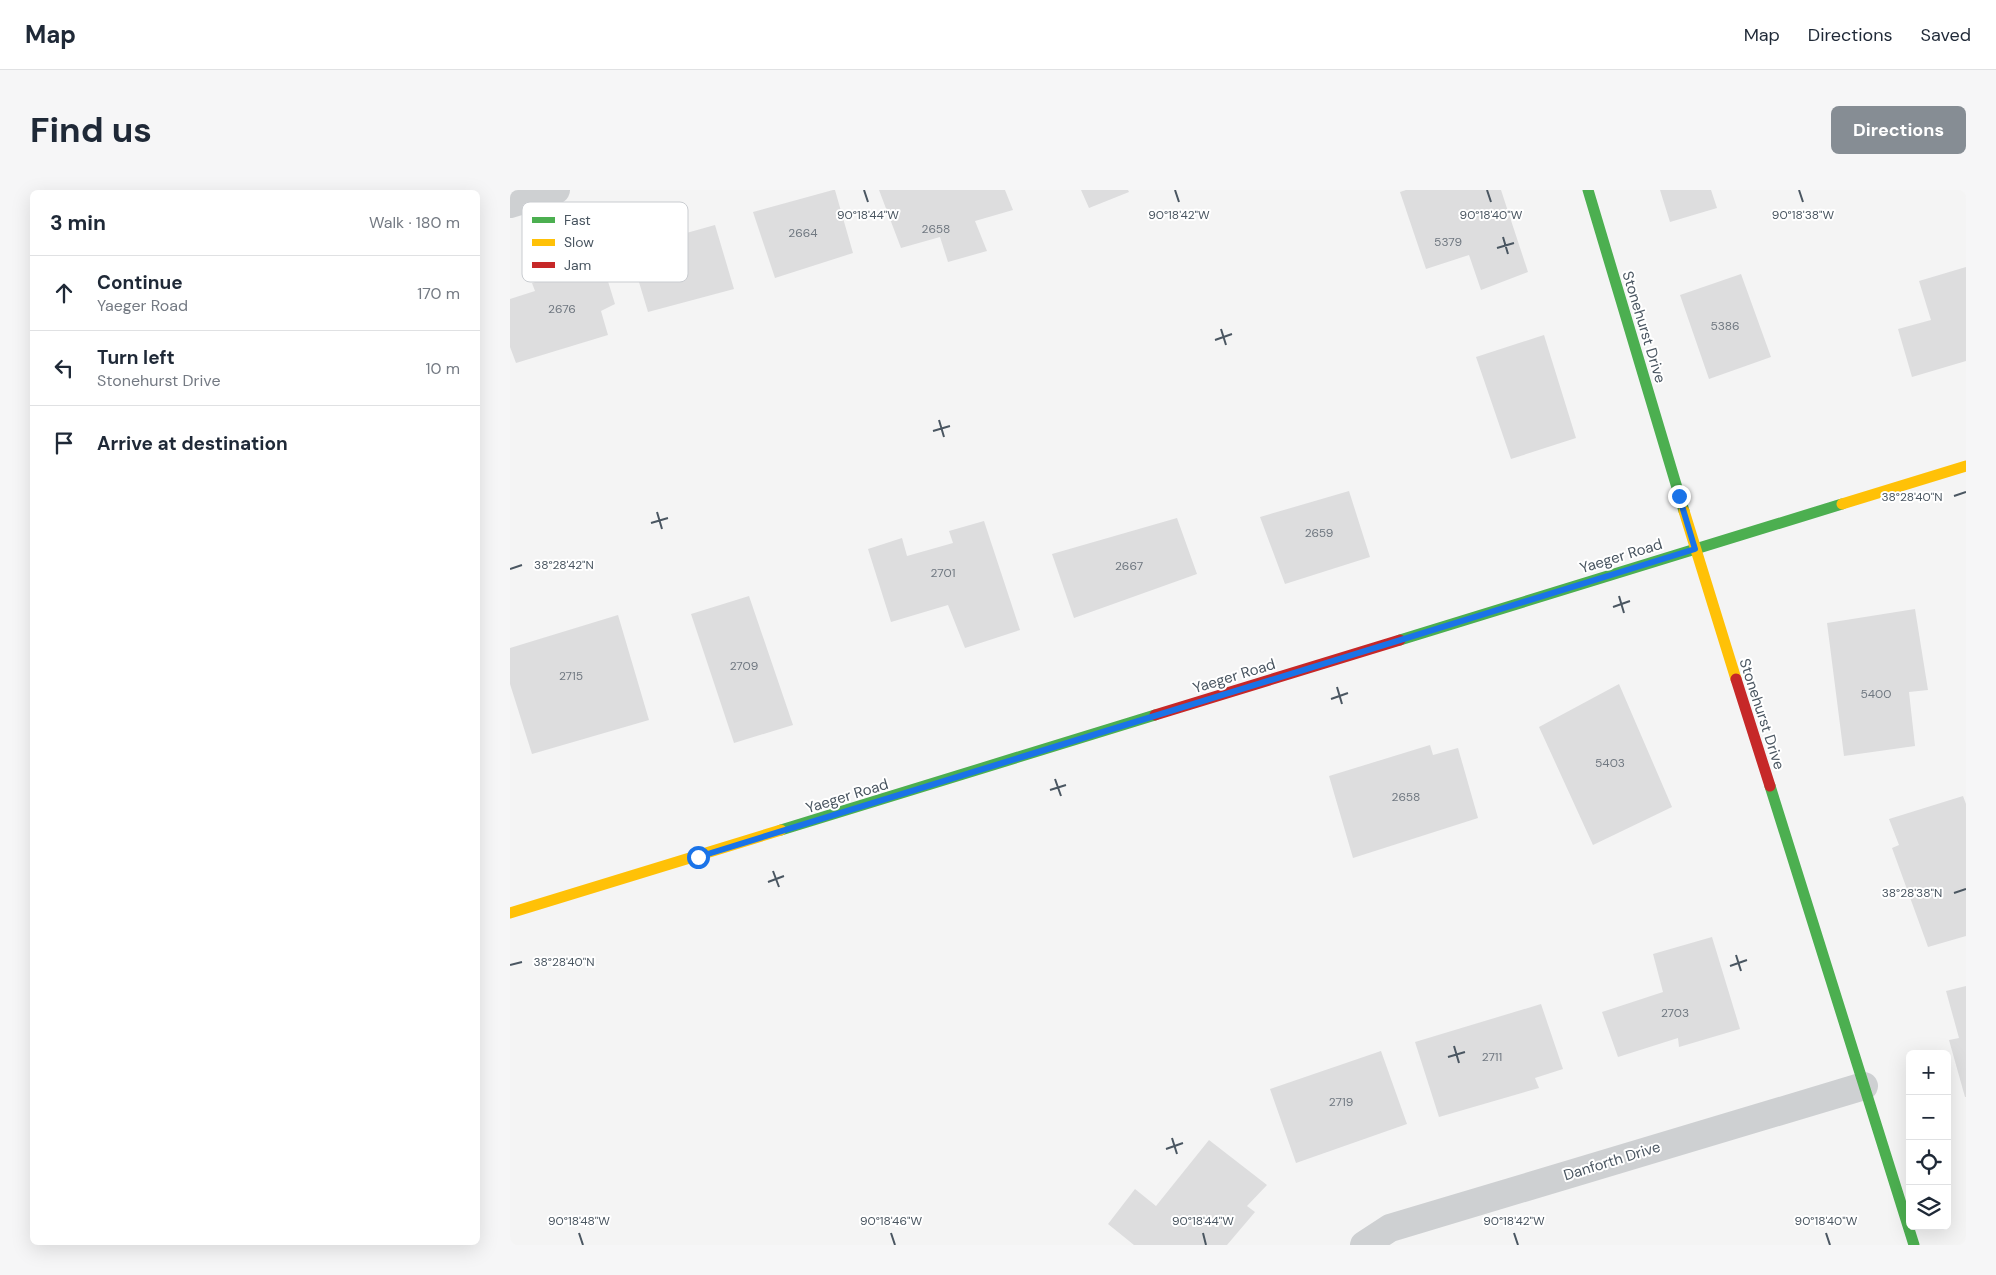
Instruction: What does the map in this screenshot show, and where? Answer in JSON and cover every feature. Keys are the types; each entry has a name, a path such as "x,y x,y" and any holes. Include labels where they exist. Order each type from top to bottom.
{"street":[{"path":"510,204 556,190"},
{"name":"Stonehurst Drive","path":"1588,190 1695,549 1914,1245"},
{"name":"Yaeger Road","path":"510,914 1966,466"},
{"name":"Danforth Drive","path":"1364,1245 1390,1228 1864,1086"}],"building":[{"path":"835,190 853,253 775,278 753,212"},
{"path":"879,190 1005,190 1013,210 975,221 987,251 948,262 940,237 901,248"},
{"path":"1081,190 1128,190 1129,192 1089,208"},
{"path":"1406,190 1501,190 1528,272 1481,290 1469,255 1426,269 1400,192"},
{"path":"1660,190 1711,190 1717,208 1670,222"},
{"path":"715,225 734,289 648,312 639,282 688,282 688,233"},
{"path":"1966,267 1966,361 1912,377 1898,329 1931,320 1919,281"},
{"path":"1741,274 1771,357 1709,379 1680,295"},
{"path":"608,282 615,304 601,311 608,335 516,363 510,347 510,299 535,291 532,283"},
{"path":"1544,335 1576,438 1511,459 1476,357"},
{"path":"1349,491 1370,557 1285,584 1260,517"},
{"path":"1177,518 1197,574 1074,618 1052,554"},
{"path":"984,521 1020,630 965,648 948,605 891,622 868,549 902,538 907,556 953,543 949,531"},
{"path":"749,596 793,725 734,743 691,614"},
{"path":"1915,609 1928,690 1909,692 1915,746 1844,756 1827,623"},
{"path":"618,615 649,720 532,754 510,684 510,648"},
{"path":"1619,684 1672,807 1593,845 1539,727"},
{"path":"1430,745 1433,755 1458,748 1478,818 1353,858 1329,776"},
{"path":"1963,796 1966,804 1966,936 1928,947 1892,848 1899,845 1889,819"},
{"path":"1712,937 1740,1029 1679,1047 1678,1038 1618,1057 1602,1012 1663,992 1653,954"},
{"path":"1966,986 1965,1097 1949,1040 1959,1038 1946,991"},
{"path":"1541,1004 1563,1069 1535,1078 1539,1088 1439,1117 1415,1042"},
{"path":"1381,1051 1407,1124 1296,1163 1270,1089"},
{"path":"1209,1140 1267,1185 1247,1206 1255,1212 1227,1245 1134,1245 1108,1224 1135,1189 1156,1206"}],"traffic: fast":[{"path":"1588,190 1684,511"},
{"path":"1400,640 1842,504"},
{"path":"781,830 1155,715"},
{"path":"1770,786 1914,1245"}],"traffic: slow":[{"path":"1842,504 1966,466"},
{"path":"1684,511 1736,679"},
{"path":"510,913 781,830"}],"traffic: jam":[{"path":"1155,715 1400,640"},
{"path":"1736,679 1770,786"}],"route":[{"path":"698,857 1695,549 1679,496"}]}
